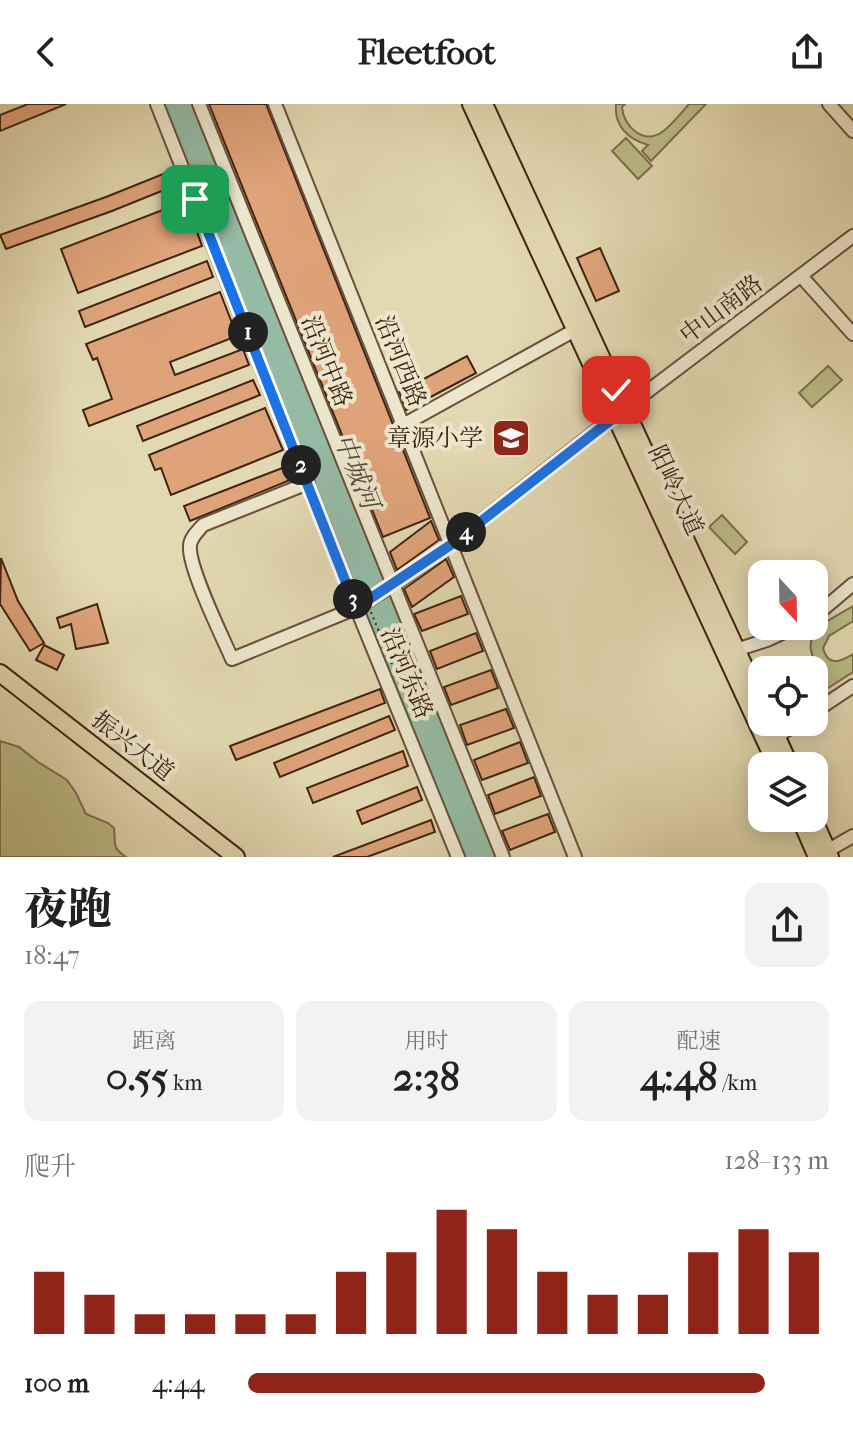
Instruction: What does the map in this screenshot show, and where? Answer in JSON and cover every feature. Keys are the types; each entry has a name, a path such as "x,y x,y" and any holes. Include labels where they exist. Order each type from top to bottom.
{"main road":[{"name":"阳岭大道","path":"471,104 575,330 620,412 748,675"},
{"name":"阳岭大道","path":"484,104 771,752"},
{"name":"振兴大道","path":"0,673 236,857"},
{"name":"振兴大道","path":"0,681 226,857"},
{"path":"809,832 825,855"},
{"path":"818,832 825,855"}],"street":[{"name":"沿河东路","path":"157,104 308,483 362,604 458,857"},
{"name":"沿河中路","path":"199,104 389,587 503,857"},
{"name":"沿河西路","path":"275,104 575,857"},
{"path":"829,104 853,131"},
{"name":"中山南路","path":"308,483 203,525 189,544 195,572 232,659 362,604 389,587 452,544 853,236"},
{"path":"801,276 853,334"},
{"path":"403,425 575,330"},
{"path":"828,605 853,584"},
{"path":"736,650 767,640"},
{"path":"828,703 853,686"},
{"path":"825,855 853,836"}],"green space":[{"path":"616,104 625,104 623,114 635,132 648,136 666,129 689,104 706,104 651,161 642,151 648,145 623,130 617,118"},
{"path":"626,138 652,166 638,179 612,151"},
{"path":"828,366 842,380 812,407 799,393"},
{"path":"722,515 747,542 735,554 709,527"},
{"path":"853,606 853,621 828,638 828,621"},
{"path":"812,640 827,640 823,648 826,656 813,656"},
{"path":"853,654 853,672 828,688 828,658 835,661"},
{"path":"0,741 19,747 67,780 86,814 114,828 116,848 126,857 0,857"}],"building":[{"path":"28,104 66,104 0,131 0,115"},
{"path":"209,104 266,104 430,518 383,537"},
{"path":"173,170 179,184 112,211 6,249 0,235 106,197"},
{"path":"186,201 202,246 78,293 61,249"},
{"path":"600,248 619,291 596,301 577,258"},
{"path":"207,261 213,277 85,327 79,311"},
{"path":"220,292 237,336 170,362 175,375 243,349 249,365 89,426 83,410 112,399 97,358 93,360 86,344"},
{"path":"467,356 476,373 406,410 399,392"},
{"path":"253,380 260,395 143,441 137,426"},
{"path":"265,408 283,450 171,495 161,468 155,470 149,455"},
{"path":"290,465 295,478 190,521 184,506"},
{"path":"431,521 439,540 397,570 390,552"},
{"path":"1,558 18,601 44,643 30,651 0,604"},
{"path":"446,559 454,577 412,607 404,589"},
{"path":"461,596 468,614 422,631 414,614"},
{"path":"97,604 108,643 76,649 71,624 60,628 57,618"},
{"path":"476,633 483,651 437,669 430,651"},
{"path":"44,645 64,655 57,670 36,660"},
{"path":"491,670 498,688 451,705 444,687"},
{"path":"380,689 385,703 236,760 230,746"},
{"path":"506,709 514,728 467,745 460,725"},
{"path":"389,716 395,730 280,777 274,763"},
{"path":"520,742 528,763 482,780 474,760"},
{"path":"403,751 408,766 313,803 307,788"},
{"path":"534,777 541,796 495,814 488,795"},
{"path":"417,787 422,800 362,824 357,811"},
{"path":"548,814 555,832 510,850 502,831"},
{"path":"431,820 435,832 367,857 333,857"}],"waterway":[{"path":"173,104 473,857"},
{"name":"中城河","path":"188,104 488,857"}],"place":[{"name":"章源小学","path":"511,438"}],"route":[{"path":"195,199 356,608 452,544 625,409 616,390"}]}
